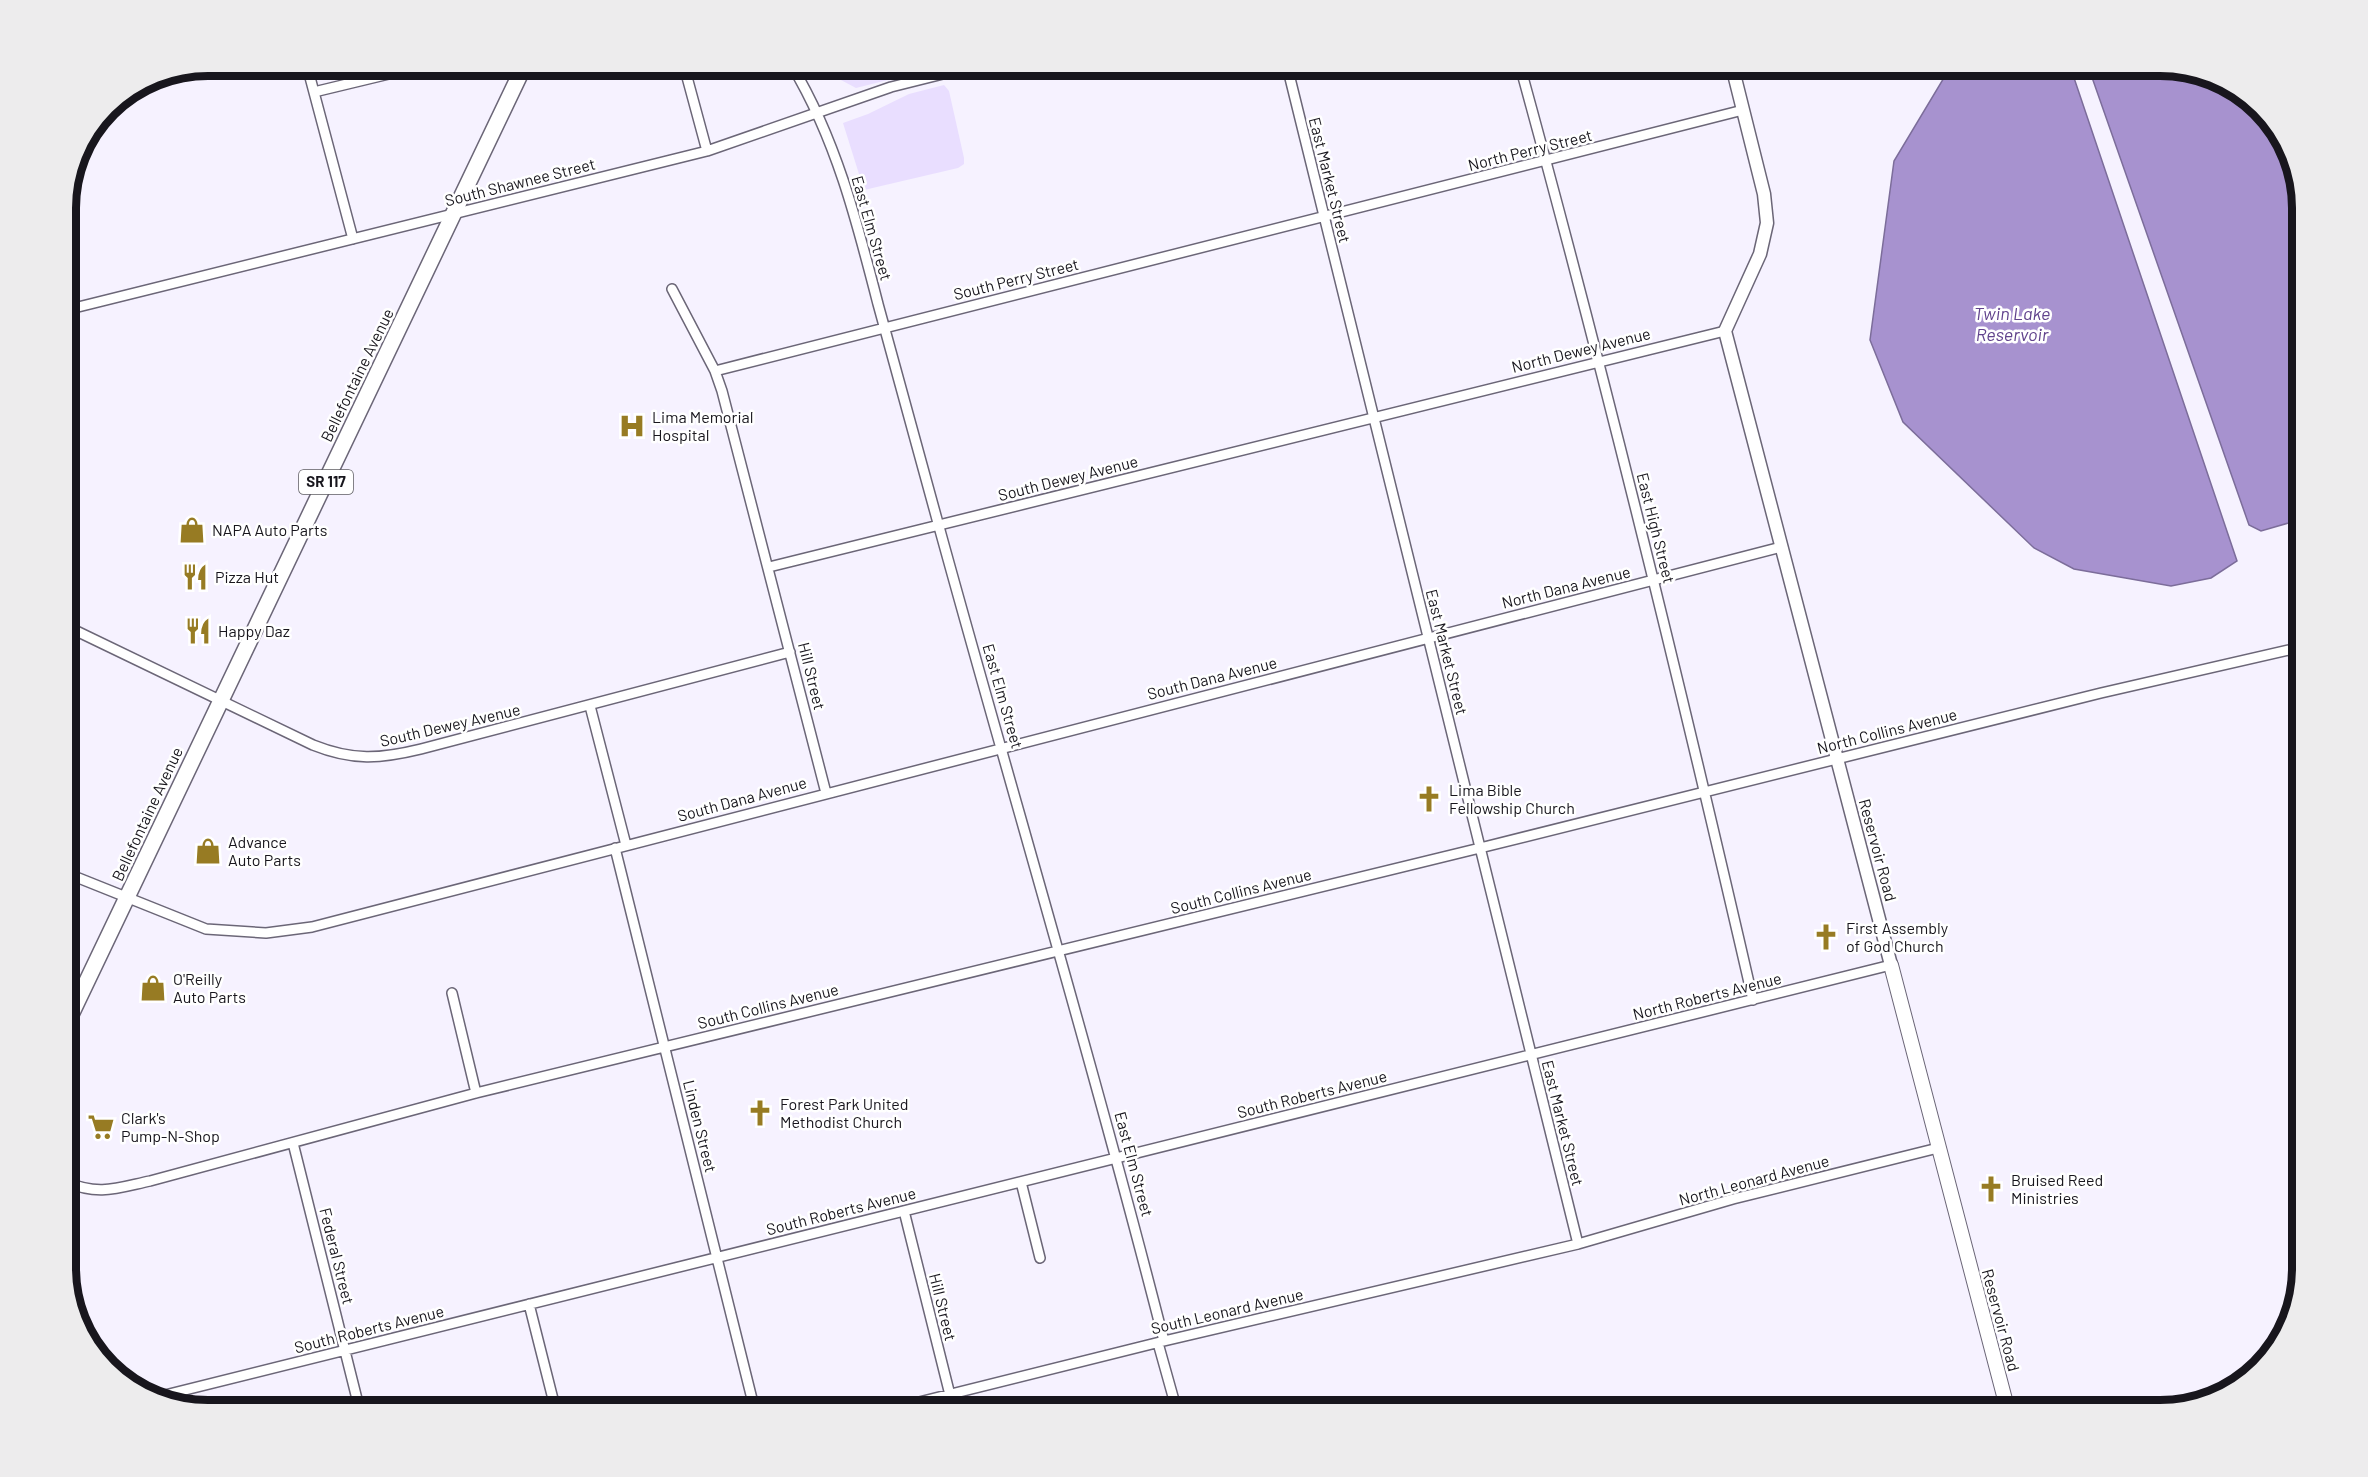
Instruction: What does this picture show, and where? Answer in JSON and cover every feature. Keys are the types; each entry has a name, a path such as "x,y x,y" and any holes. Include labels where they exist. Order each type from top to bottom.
{"main road":[{"name":"Bellefontaine Avenue","path":"77,1003 519,77"},
{"name":"Reservoir Road","path":"1891,966 2005,1400"}],"street":[{"name":"East Market Street","path":"1290,76 1578,1244"},
{"name":"East High Street","path":"1523,76 1600,362 1705,792 1753,1000"},
{"path":"1725,332 1755,265 1765,236 1767,211 1735,76"},
{"path":"310,77 353,239"},
{"path":"314,92 377,77"},
{"path":"687,77 707,151"},
{"name":"East Elm Street","path":"798,77 816,112 846,185 938,525 1118,1158 1174,1400"},
{"name":"South Shawnee Street","path":"77,307 707,151 891,87 932,77"},
{"name":"North Perry Street","path":"1324,217 1743,110"},
{"name":"South Perry Street","path":"715,371 1324,217"},
{"path":"672,289 715,371"},
{"name":"North Dewey Avenue","path":"1374,418 1725,332"},
{"name":"Reservoir Road","path":"1725,332 1891,966"},
{"name":"Hill Street","path":"715,371 769,567 826,793"},
{"name":"South Dewey Avenue","path":"769,567 1374,418"},
{"name":"North Dana Avenue","path":"1428,638 1781,547"},
{"name":"South Dewey Avenue","path":"77,631 323,749 352,757 369,758 421,749 790,652"},
{"name":"South Dana Avenue","path":"77,877 206,929 244,933 289,931 1428,638"},
{"name":"North Collins Avenue","path":"1480,848 2101,693 2291,649"},
{"path":"590,706 626,845"},
{"name":"Linden Street","path":"615,848 752,1400"},
{"name":"South Collins Avenue","path":"77,1187 95,1191 108,1190 476,1093 1480,848"},
{"name":"North Roberts Avenue","path":"1531,1055 1891,966"},
{"path":"452,993 476,1093"},
{"name":"South Roberts Avenue","path":"169,1394 1531,1055"},
{"name":"Federal Street","path":"293,1143 357,1400"},
{"name":"North Leonard Avenue","path":"1578,1244 1733,1199 1938,1148"},
{"path":"1021,1182 1040,1258"},
{"name":"Hill Street","path":"904,1211 951,1400"},
{"name":"South Leonard Avenue","path":"929,1400 1161,1342 1578,1244"},
{"path":"529,1304 553,1400"}],"shaded area":[{"path":"835,77 901,77 856,88"},
{"path":"944,85 949,91 964,164 958,168 864,190 843,123 868,114 909,94"}],"water":[{"name":"Twin Lake Reservoir","path":"1945,76 2073,76 2237,561 2211,578 2171,586 2074,569 2034,548 1903,422 1870,340 1894,161"},
{"path":"2092,76 2176,78 2193,81 2225,94 2240,104 2259,122 2278,150 2284,166 2291,200 2291,522 2261,531 2249,525"}],"place":[{"name":"Lima Memorial Hospital","path":"632,426"},
{"name":"NAPA Auto Parts","path":"192,530"},
{"name":"Pizza Hut","path":"195,577"},
{"name":"Happy Daz","path":"198,631"},
{"name":"Lima Bible Fellowship Church","path":"1429,799"},
{"name":"Advance Auto Parts","path":"208,851"},
{"name":"First Assembly of God Church","path":"1826,937"},
{"name":"O'Reilly Auto Parts","path":"153,988"},
{"name":"Forest Park United Methodist Church","path":"760,1113"},
{"name":"Clark's Pump-N-Shop","path":"101,1127"},
{"name":"Bruised Reed Ministries","path":"1991,1189"}]}
